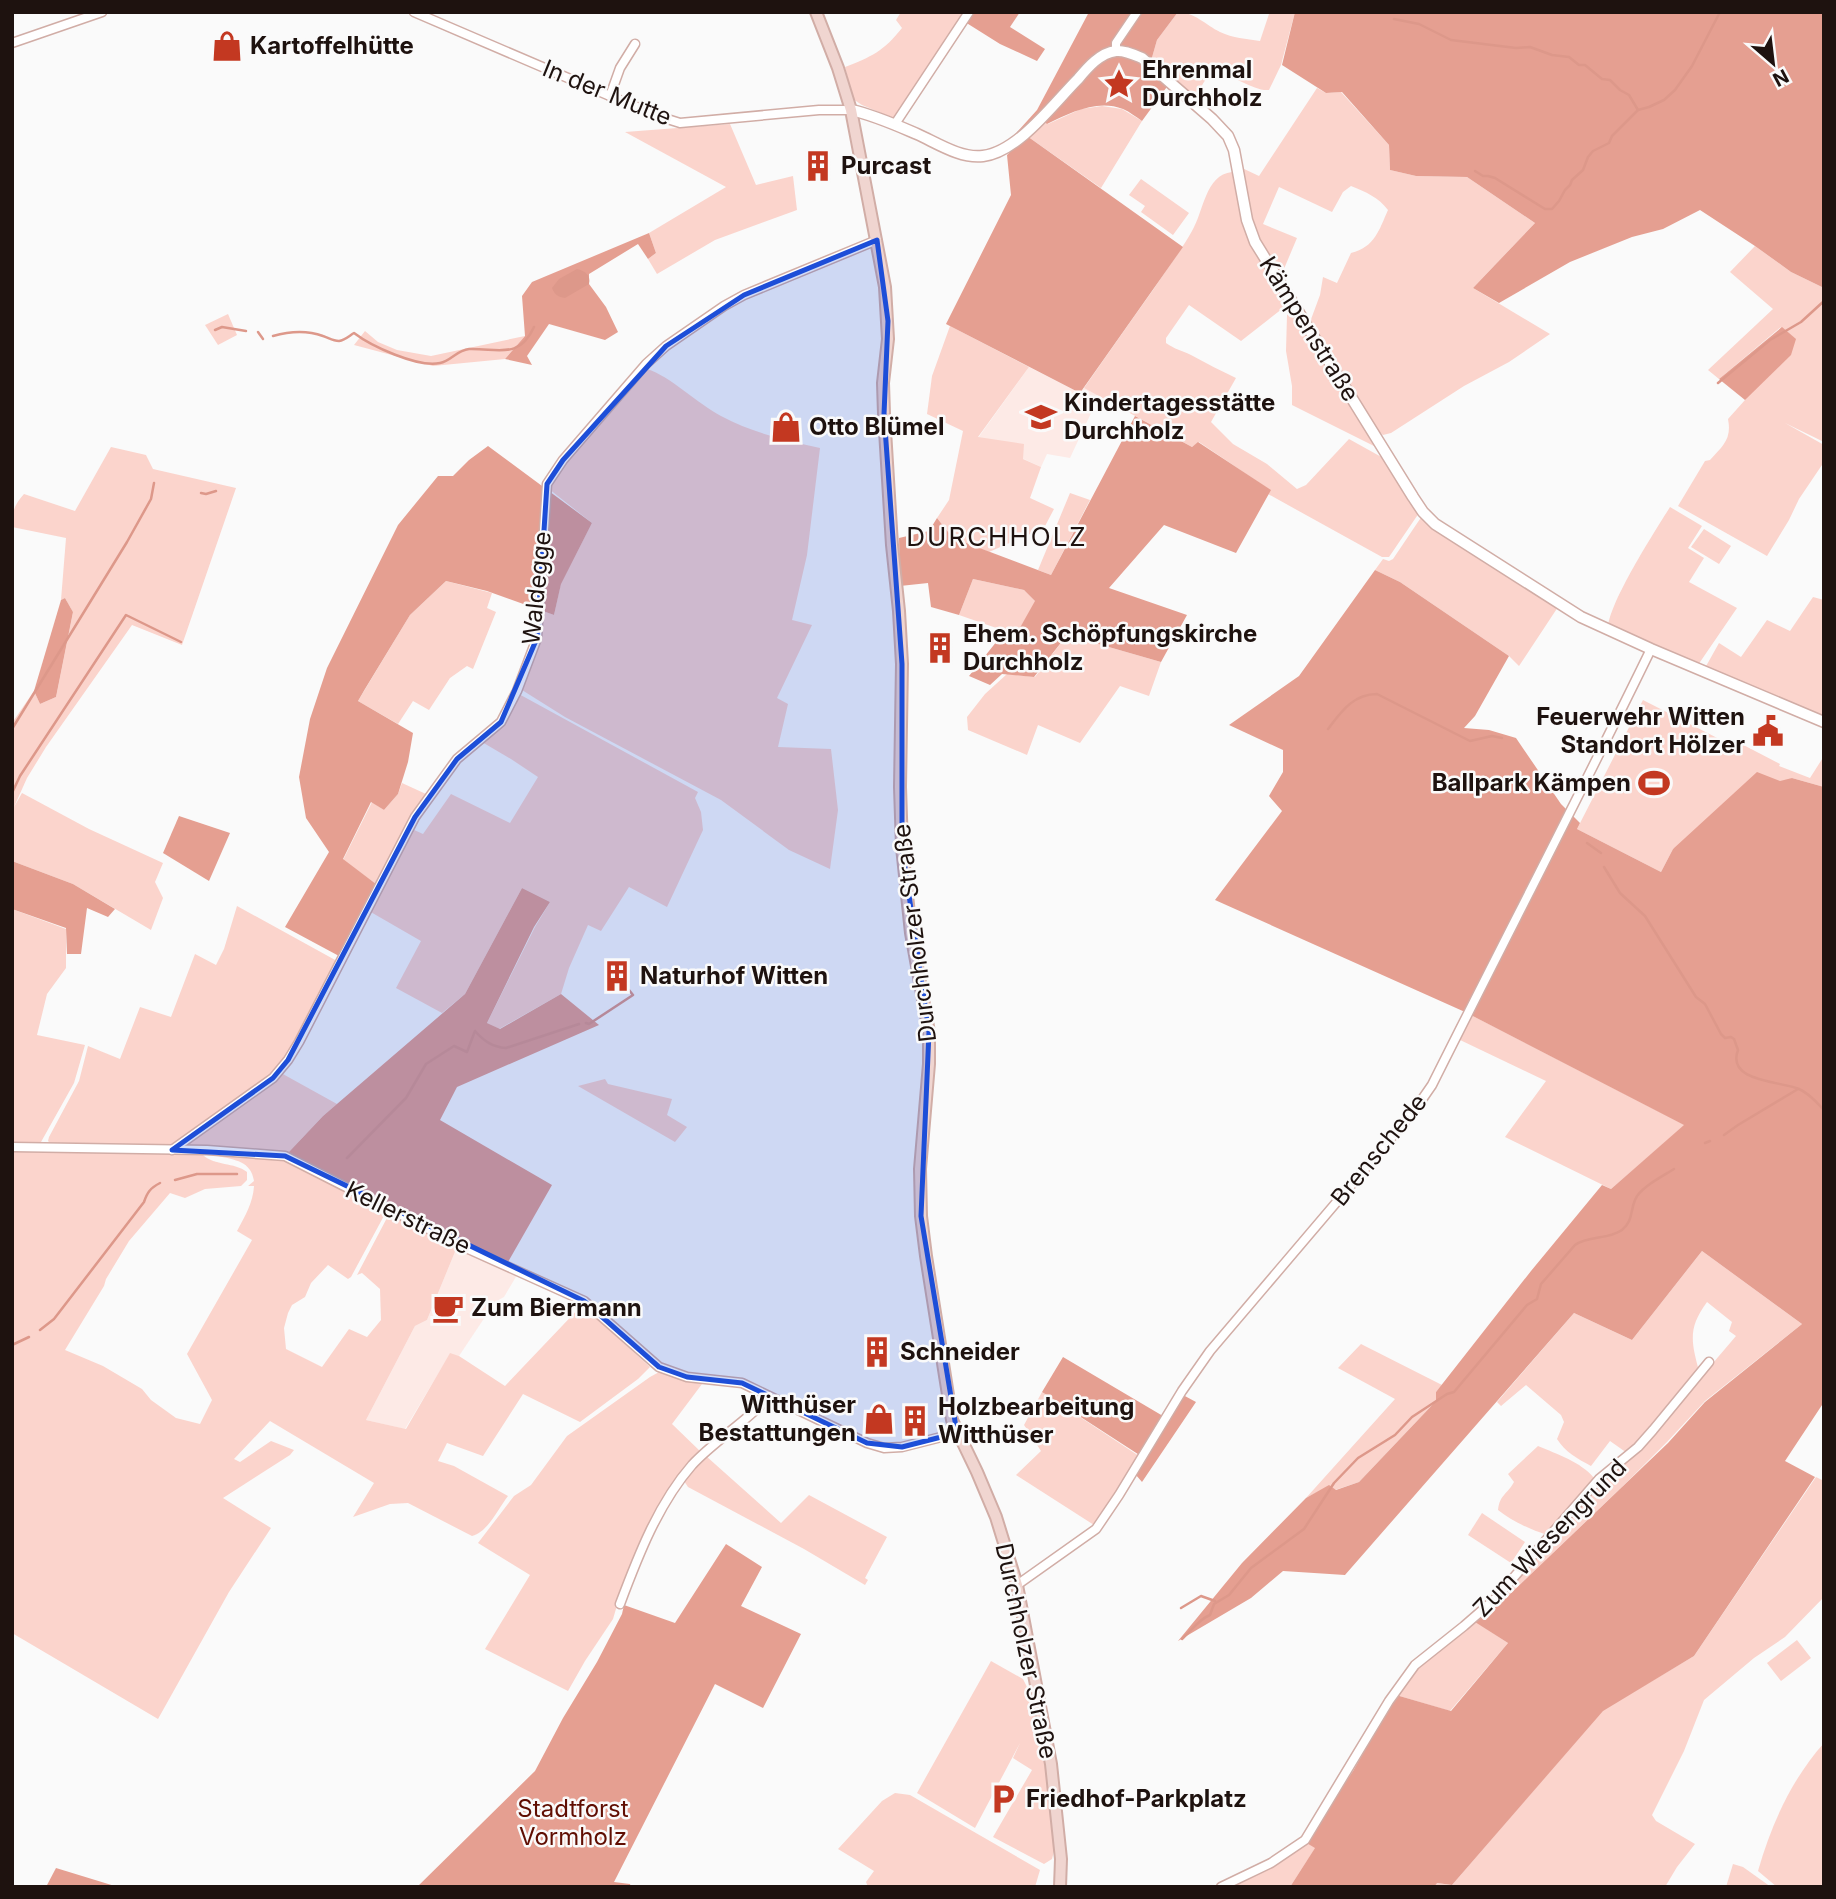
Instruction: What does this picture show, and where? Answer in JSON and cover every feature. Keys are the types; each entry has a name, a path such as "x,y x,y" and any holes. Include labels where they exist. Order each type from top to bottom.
{"main road":[{"name":"Durchholzer Straße","path":"816,12 851,110 885,287 888,339 883,383 884,414 902,664 902,847 912,933 929,1032 920,1169 921,1216 926,1256 947,1396 957,1433 996,1517 1017,1585 1051,1764 1061,1859 1060,1887"}],"street":[{"path":"12,43 102,12"},
{"name":"In der Mutte","path":"414,12 680,123 819,110 851,110"},
{"path":"895,124 969,12"},
{"path":"851,110 895,124 960,154 992,154 1014,142 1028,130 1098,58 1116,51 1116,43 1137,12"},
{"path":"610,96 620,68 635,44"},
{"name":"Kämpenstraße","path":"1116,51 1132,53 1142,58 1228,136 1234,150 1247,220 1255,242 1428,518 1458,540 1581,617 1824,722"},
{"name":"Waldegge","path":"172,1150 274,1078 288,1060 415,817 457,759 501,722 517,691 537,638 547,484 563,460 646,364 666,346 724,306 816,264 877,240"},
{"name":"Brenschede","path":"1017,1585 1096,1529 1210,1351 1432,1085 1651,649"},
{"name":"Kellerstraße","path":"12,1147 207,1150 285,1156 464,1247 584,1301 659,1367 687,1377 742,1382 866,1443 884,1448 919,1444 957,1433"},
{"name":"Zum Wiesengrund","path":"1221,1887 1289,1853 1305,1840 1389,1701 1415,1665 1495,1599 1599,1479 1638,1447 1709,1362"},
{"path":"620,1604 639,1554 679,1482 694,1463 769,1397"}],"highlighted area":[{"path":"877,240 888,321 884,414 902,664 902,847 929,1032 921,1216 957,1433 902,1447 867,1443 742,1383 687,1377 659,1367 584,1301 285,1156 172,1150 273,1078 288,1060 415,817 457,759 501,722 537,638 547,484 563,460 666,346 744,295"}],"shaded area":[{"path":"901,12 965,12 893,118 853,99 845,67 883,48 902,28 896,20"},
{"path":"1178,12 1195,16 1225,34 1260,41 1269,14 1266,12 1295,12 1281,65 1269,90 1216,74 1205,80 1195,99 1151,61 1157,40"},
{"path":"1317,88 1326,93 1341,92 1389,145 1390,170 1416,176 1467,177 1535,223 1473,288 1550,334 1509,362 1464,386 1391,433 1383,435 1376,429 1310,322 1320,295 1323,277 1337,283 1351,253 1371,242 1388,210 1376,198 1351,186 1343,192 1332,212 1279,187 1263,224 1297,238 1281,276 1253,228 1242,168 1259,176"},
{"path":"1102,106 1122,109 1142,121 1101,188 1027,136 1042,119 1048,124 1081,109"},
{"path":"730,124 756,185 793,176 797,210 715,240 657,274 648,259 656,253 649,233 726,187 625,132"},
{"path":"1232,172 1235,174 1241,208 1287,300 1287,305 1241,341 1189,305 1166,338 1166,343 1236,378 1211,422 1233,444 1267,464 1297,489 1306,485 1349,439 1385,459 1419,513 1389,557 1382,557 1268,494 1270,490 1199,442 1192,447 1084,388 1183,246 1211,187 1223,175"},
{"path":"1141,179 1189,213 1173,235 1141,212 1145,206 1129,195"},
{"path":"1755,246 1791,272 1824,288 1824,442 1785,423 1824,445 1824,462 1799,499 1767,556 1678,506 1705,461 1710,460 1725,442 1729,432 1728,419 1745,400 1781,327 1719,379 1708,370 1773,309 1730,272"},
{"path":"577,269 587,274 589,284 565,298 557,295 552,288 559,279"},
{"path":"1293,307 1376,445 1292,405 1286,351 1287,315"},
{"path":"228,314 237,335 218,345 205,325"},
{"path":"950,326 1029,367 978,437 1024,444 1023,459 1041,467 1030,498 1054,509 1044,528 989,552 953,538 937,518 949,500 963,431 927,414 932,376"},
{"path":"365,331 378,342 397,350 431,356 525,336 505,359 433,366 354,345"},
{"name":"Kindertagesstätte Durchholz","path":"1029,367 1080,393 1084,388 1099,396 1070,458 1047,454 1041,467 978,438"},
{"path":"647,369 733,422 769,435 820,448 807,555 792,620 812,625 777,698 788,704 778,747 831,749 838,810 830,869 789,850 721,800 565,717 522,690 527,671 540,643 543,611 554,615 561,583 592,523 549,489 557,472"},
{"path":"111,447 146,455 153,469 236,488 182,645 132,625 46,747 27,778 14,807 22,793 89,829 163,863 155,882 163,898 151,930 73,884 12,861 12,723 34,691 40,704 56,697 73,612 65,598 61,600 66,538 12,527 13,513 24,494 75,511"},
{"path":"1070,493 1090,500 1051,575 1038,570"},
{"path":"1670,507 1702,526 1688,548 1704,558 1689,582 1737,608 1698,665 1608,627 1616,601"},
{"path":"1422,516 1558,607 1519,666 1509,656 1400,582 1375,570 1383,559 1393,559"},
{"path":"1704,529 1731,546 1719,564 1691,547"},
{"path":"973,579 1024,590 1036,602 1017,633 959,615"},
{"path":"446,581 492,593 487,608 496,612 473,669 467,666 450,678 429,710 413,701 398,724 358,701 410,615"},
{"path":"1813,597 1824,600 1824,719 1705,668 1719,643 1741,657 1767,620 1790,631"},
{"path":"1067,635 1161,662 1149,696 1120,686 1080,743 1038,725 1027,755 968,730 967,717 985,694 1007,674 1035,677"},
{"path":"517,693 698,792 695,798 701,812 703,830 667,907 629,887 601,931 588,925 561,994 499,1029 487,1023 550,902 522,888 465,994 442,1013 396,988 421,941 369,911 412,829 423,834 451,794 510,823 538,777 482,742"},
{"name":"Ballpark Kämpen","path":"1643,700 1727,743 1730,738 1780,764 1779,766 1810,778 1824,756 1824,787 1792,778 1673,849 1661,872 1577,829"},
{"path":"402,783 426,794 376,884 343,860 372,802 384,810 398,794"},
{"path":"237,906 337,961 291,1050 280,1065 257,1086 170,1145 51,1144 49,1137 79,1081 88,1046 120,1059 140,1007 171,1017 195,954 216,965 224,949"},
{"path":"12,909 66,929 66,968 47,994 37,1035 85,1045 74,1083 38,1144 12,1144"},
{"path":"1471,1015 1685,1125 1611,1189 1505,1137 1546,1081 1458,1039"},
{"path":"281,1073 337,1104 288,1153 243,1148 192,1148 189,1145 188,1142"},
{"path":"605,1079 608,1084 672,1099 667,1115 687,1127 675,1142 578,1086"},
{"path":"12,1150 203,1155 247,1172 247,1180 241,1186 205,1189 185,1198 170,1193 129,1241 65,1350 103,1366 142,1389 151,1400 176,1418 200,1424 212,1400 187,1354 252,1240 237,1231 252,1198 254,1186 248,1186 254,1181 252,1174 246,1165 218,1156 220,1154 285,1160 386,1212 351,1277 348,1279 328,1265 311,1283 305,1297 292,1305 288,1313 284,1328 286,1349 322,1367 349,1329 367,1337 381,1320 380,1289 362,1273 357,1275 389,1214 457,1247 427,1320 415,1326 366,1420 406,1429 450,1353 505,1386 582,1305 650,1367 580,1422 523,1394 483,1456 447,1443 438,1461 454,1466 508,1496 488,1525 472,1536 408,1503 390,1504 353,1517 374,1483 270,1421 234,1459 240,1462 271,1441 294,1450 223,1498 271,1528 229,1592 158,1719 12,1633"},
{"path":"457,1247 517,1275 504,1297 495,1302 459,1356 450,1354 405,1429 366,1420 415,1326 427,1320"},
{"path":"1702,1251 1802,1324 1705,1401 1626,1483 1507,1597 1476,1622 1508,1643 1450,1711 1396,1695 1409,1675 1454,1636 1475,1623 1601,1480 1655,1431 1736,1336 1729,1331 1732,1322 1707,1302 1694,1327 1693,1335 1699,1371 1627,1453 1610,1441 1591,1466 1560,1444 1557,1439 1564,1422 1561,1415 1526,1385 1501,1406 1497,1402 1574,1313 1632,1340"},
{"path":"1361,1344 1442,1385 1436,1392 1436,1401 1359,1482 1335,1490 1329,1486 1306,1498 1395,1399 1338,1368"},
{"path":"661,1371 702,1384 672,1424 702,1453 682,1473 621,1592 613,1619 568,1691 485,1649 530,1575 478,1543 514,1496 531,1485 567,1436"},
{"path":"1042,1392 1139,1456 1094,1525 1016,1475 1041,1451 1024,1425"},
{"path":"1538,1446 1576,1463 1594,1478 1547,1535 1509,1518 1498,1510 1502,1498 1514,1482 1508,1474"},
{"path":"706,1456 781,1523 809,1495 887,1537 865,1578 868,1580 865,1585 688,1487 684,1481 685,1476"},
{"path":"1816,1477 1824,1481 1824,1597 1785,1637 1754,1658 1704,1700 1684,1751 1652,1815 1656,1821 1695,1844 1665,1887 1434,1887 1436,1883 1452,1885 1603,1710 1694,1656"},
{"path":"1482,1513 1525,1542 1511,1563 1468,1535"},
{"path":"1797,1640 1811,1658 1781,1681 1767,1663"},
{"path":"991,1661 1023,1679 1028,1689 1034,1688 1055,1847 1052,1859 1044,1864 993,1837 1032,1770 1013,1758 1020,1743 975,1828 917,1793"},
{"path":"1824,1743 1824,1887 1777,1887 1758,1871 1763,1854 1792,1788"},
{"path":"895,1793 910,1795 1040,1870 1035,1887 868,1887 866,1882 874,1871 838,1849 882,1801"},
{"path":"1305,1842 1316,1847 1290,1887 1225,1887"},
{"path":"1733,1864 1743,1867 1771,1887 1726,1887"}],"green space":[{"path":"973,12 1020,12 1010,27 1045,49 1037,61 1000,44 965,22"},
{"path":"1089,12 1178,12 1157,40 1149,68 1169,84 1142,121 1123,109 1094,106 1047,124 1038,115 1009,141 1037,110"},
{"path":"1295,12 1824,12 1824,288 1791,272 1700,210 1663,229 1632,237 1570,262 1499,303 1473,288 1535,223 1467,177 1416,176 1390,170 1389,145 1342,92 1326,93 1282,65"},
{"path":"1027,136 1183,247 1080,393 946,324 1011,195 1007,155"},
{"path":"649,233 656,253 648,259 638,244 589,274 589,284 606,307 618,332 605,340 549,324 527,356 532,365 505,359 525,336 522,296 532,282"},
{"path":"1782,327 1796,339 1791,355 1745,400 1719,379"},
{"path":"1135,416 1192,447 1198,442 1271,490 1236,553 1164,525 1109,588 1187,615 1161,662 1067,635 1034,677 1002,674 990,685 969,676 1005,631 1017,633 1035,601 1024,590 973,579 959,615 931,607 928,583 900,586 899,538 929,531 937,518 953,538 1051,575"},
{"path":"488,446 592,523 561,584 554,615 487,591 446,581 410,615 365,689 358,701 413,733 398,794 384,810 371,802 343,859 376,884 339,956 285,927 329,852 306,818 299,777 310,719 327,668 398,525 438,476 453,476"},
{"path":"1375,570 1400,582 1509,656 1475,716 1464,728 1489,730 1516,738 1561,804 1580,823 1577,829 1661,872 1673,849 1757,772 1780,781 1792,778 1824,787 1824,1402 1785,1461 1815,1477 1694,1656 1603,1711 1452,1885 1437,1883 1434,1887 1290,1887 1315,1848 1305,1842 1353,1771 1396,1695 1451,1711 1508,1643 1475,1622 1507,1597 1668,1443 1705,1402 1802,1324 1702,1251 1632,1340 1574,1313 1345,1575 1283,1571 1251,1598 1178,1641 1242,1563 1306,1498 1329,1485 1336,1490 1359,1482 1436,1401 1436,1392 1602,1185 1611,1189 1684,1125 1465,1012 1215,900 1282,811 1269,796 1283,772 1283,750 1229,725 1299,676"},
{"path":"65,598 73,612 56,697 40,704 34,691 61,600"},
{"path":"179,816 230,833 209,881 163,853"},
{"path":"12,861 73,884 115,909 108,917 87,908 81,954 67,954 66,928 12,909"},
{"path":"522,888 550,902 534,927 487,1023 500,1029 561,994 599,1025 457,1087 440,1120 552,1185 508,1262 392,1208 288,1153 323,1116 465,994"},
{"path":"1063,1357 1168,1419 1183,1395 1196,1402 1142,1482 1136,1475 1144,1458 1042,1392"},
{"name":"Stadtforst Vormholz","path":"726,1544 762,1567 741,1606 801,1634 763,1708 715,1684 614,1882 630,1884 631,1887 417,1887 535,1771 597,1662 624,1605 675,1623"},
{"path":"56,1868 118,1887 46,1887"}],"waterway":[{"path":"1475,171 1495,178 1545,209 1552,209 1572,180 1583,170 1593,151 1609,143 1612,136 1638,110 1664,100 1675,90 1692,66 1720,12"},
{"path":"1394,19 1419,24 1451,40 1516,48 1530,47 1552,55 1569,57 1579,65 1585,65 1602,79 1610,80 1629,95 1638,110"},
{"path":"1718,383 1770,340 1801,322 1824,301"},
{"path":"215,330 222,327 246,331"},
{"path":"273,336 305,332 339,341 354,333 395,355 431,364 444,362 469,349 514,348 522,344 534,327"},
{"path":"258,332 263,339"},
{"path":"12,729 127,542 151,499 154,483"},
{"path":"201,493 216,491"},
{"path":"12,793 20,776 126,615 181,642"},
{"path":"1328,729 1354,701 1377,694 1470,741 1492,736 1502,738"},
{"path":"1587,843 1601,853"},
{"path":"1604,867 1620,893 1645,916 1696,997 1705,1004 1721,1034 1725,1038 1734,1039 1738,1050 1736,1061 1740,1068 1757,1078 1803,1091 1824,1110"},
{"path":"586,1023 589,1024 633,995 629,990"},
{"path":"347,1158 406,1098 426,1064 454,1046 467,1052 475,1031 489,1043 506,1048 579,1024"},
{"path":"1724,1135 1798,1089"},
{"path":"1705,1143 1710,1141"},
{"path":"1182,1639 1210,1615 1214,1604 1229,1595 1251,1568 1304,1529 1334,1483 1358,1458 1395,1435 1412,1417 1454,1392 1527,1305 1537,1299 1541,1284 1575,1245 1617,1233 1626,1227 1633,1204 1641,1191 1674,1169"},
{"path":"175,1180 197,1174 237,1174"},
{"path":"40,1330 54,1319 144,1202 149,1191 160,1183"},
{"path":"12,1345 29,1337"},
{"path":"1181,1608 1201,1596 1215,1601"}],"place":[{"name":"Kartoffelhütte","path":"227,46"},
{"name":"Ehrenmal Durchholz","path":"1119,84"},
{"name":"Purcast","path":"818,166"},
{"name":"Kindertagesstätte Durchholz","path":"1041,417"},
{"name":"Otto Blümel","path":"786,427"},
{"name":"Ehem. Schöpfungskirche Durchholz","path":"940,648"},
{"name":"Feuerwehr Witten Standort Hölzer","path":"1768,731"},
{"name":"Ballpark Kämpen","path":"1654,783"},
{"name":"Naturhof Witten","path":"617,976"},
{"name":"Zum Biermann","path":"448,1308"},
{"name":"Schneider","path":"877,1352"},
{"name":"Witthüser Bestattungen","path":"879,1419"},
{"name":"Holzbearbeitung Witthüser","path":"915,1421"},
{"name":"Friedhof-Parkplatz","path":"1003,1799"}],"district":[{"name":"DURCHHOLZ","path":"997,537"}]}
